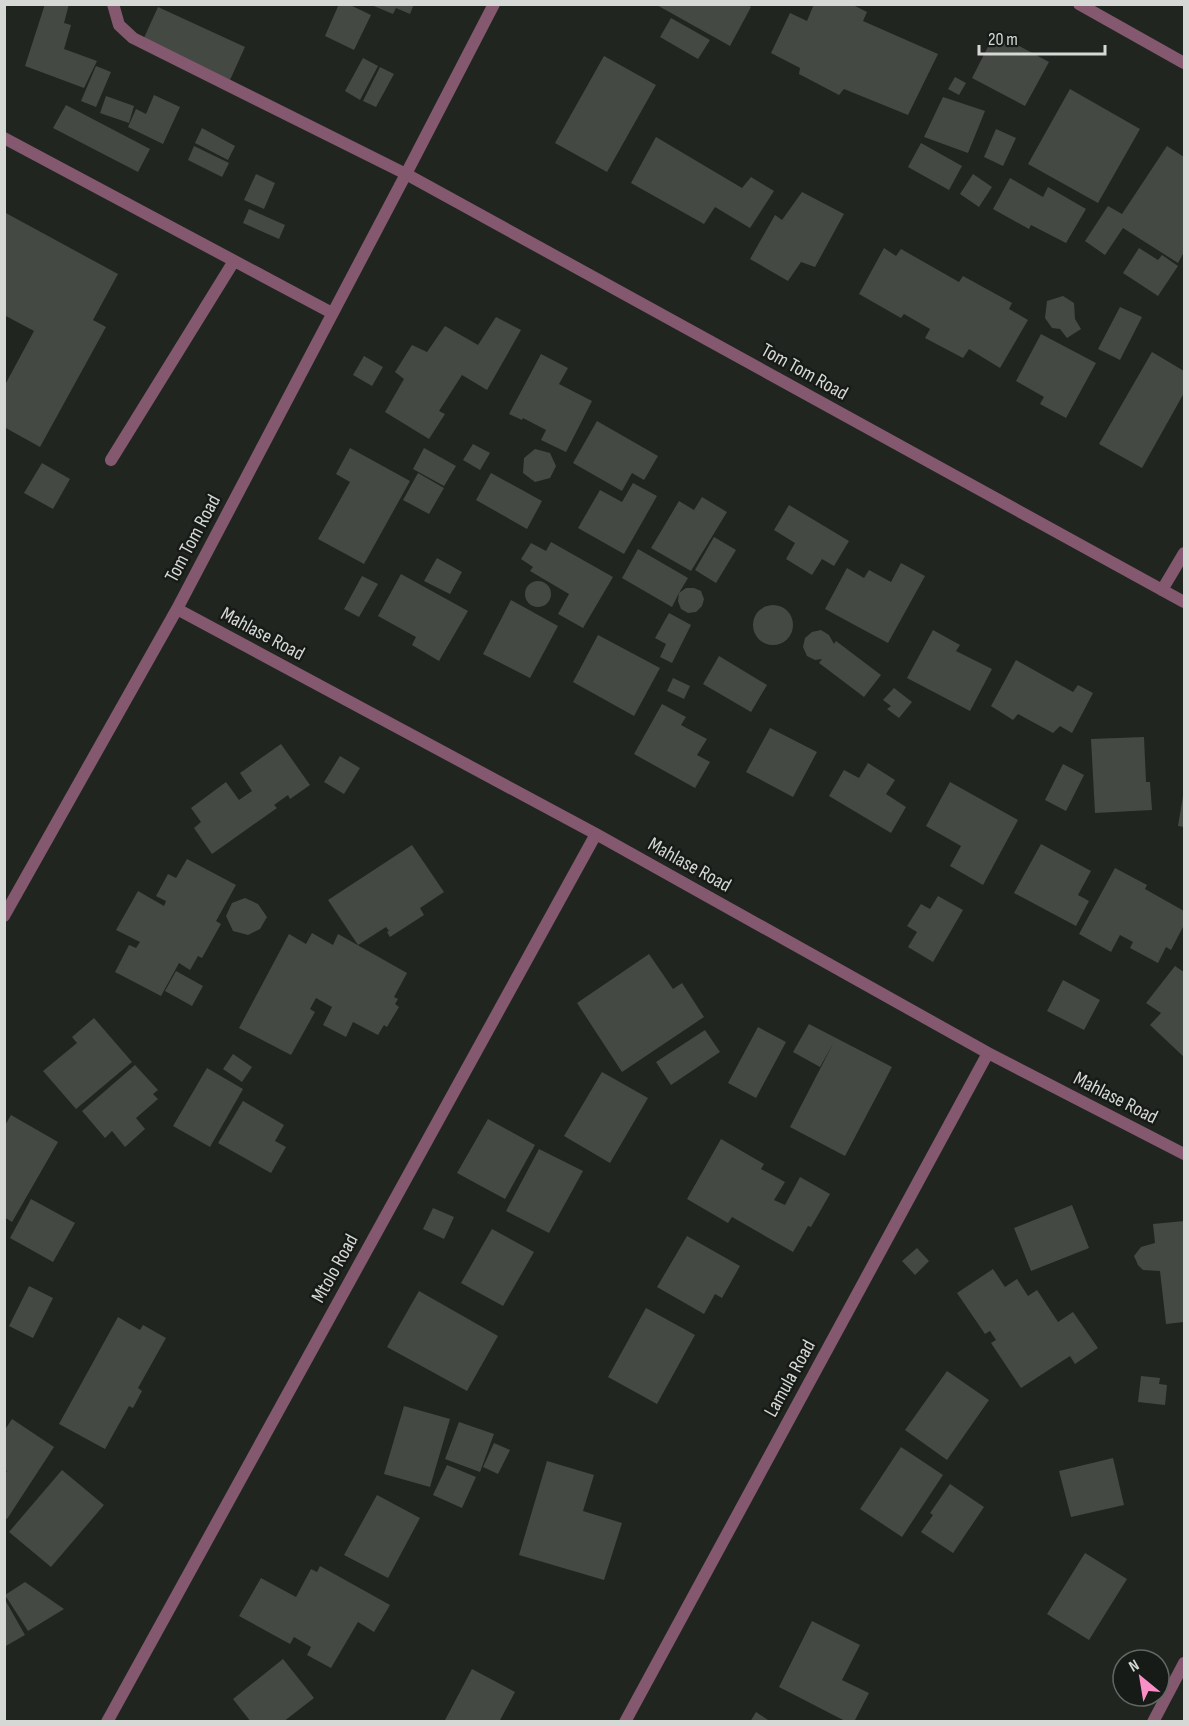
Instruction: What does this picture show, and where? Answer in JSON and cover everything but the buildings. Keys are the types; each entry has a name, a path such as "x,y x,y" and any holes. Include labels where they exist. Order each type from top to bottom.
{"street":[{"path":"113,4 119,25 133,38 406,174"},
{"name":"Tom Tom Road","path":"4,916 177,609 494,4"},
{"path":"1079,4 1185,63"},
{"path":"4,138 332,313"},
{"name":"Tom Tom Road","path":"406,174 1185,602"},
{"path":"111,460 234,261"},
{"path":"1162,590 1185,553"},
{"name":"Mahlase Road","path":"177,609 596,834 988,1053 1185,1154"},
{"name":"Mtolo Road","path":"107,1722 596,834"},
{"name":"Lamula Road","path":"625,1722 988,1053"},
{"path":"1153,1722 1181,1676 1185,1663"}]}
